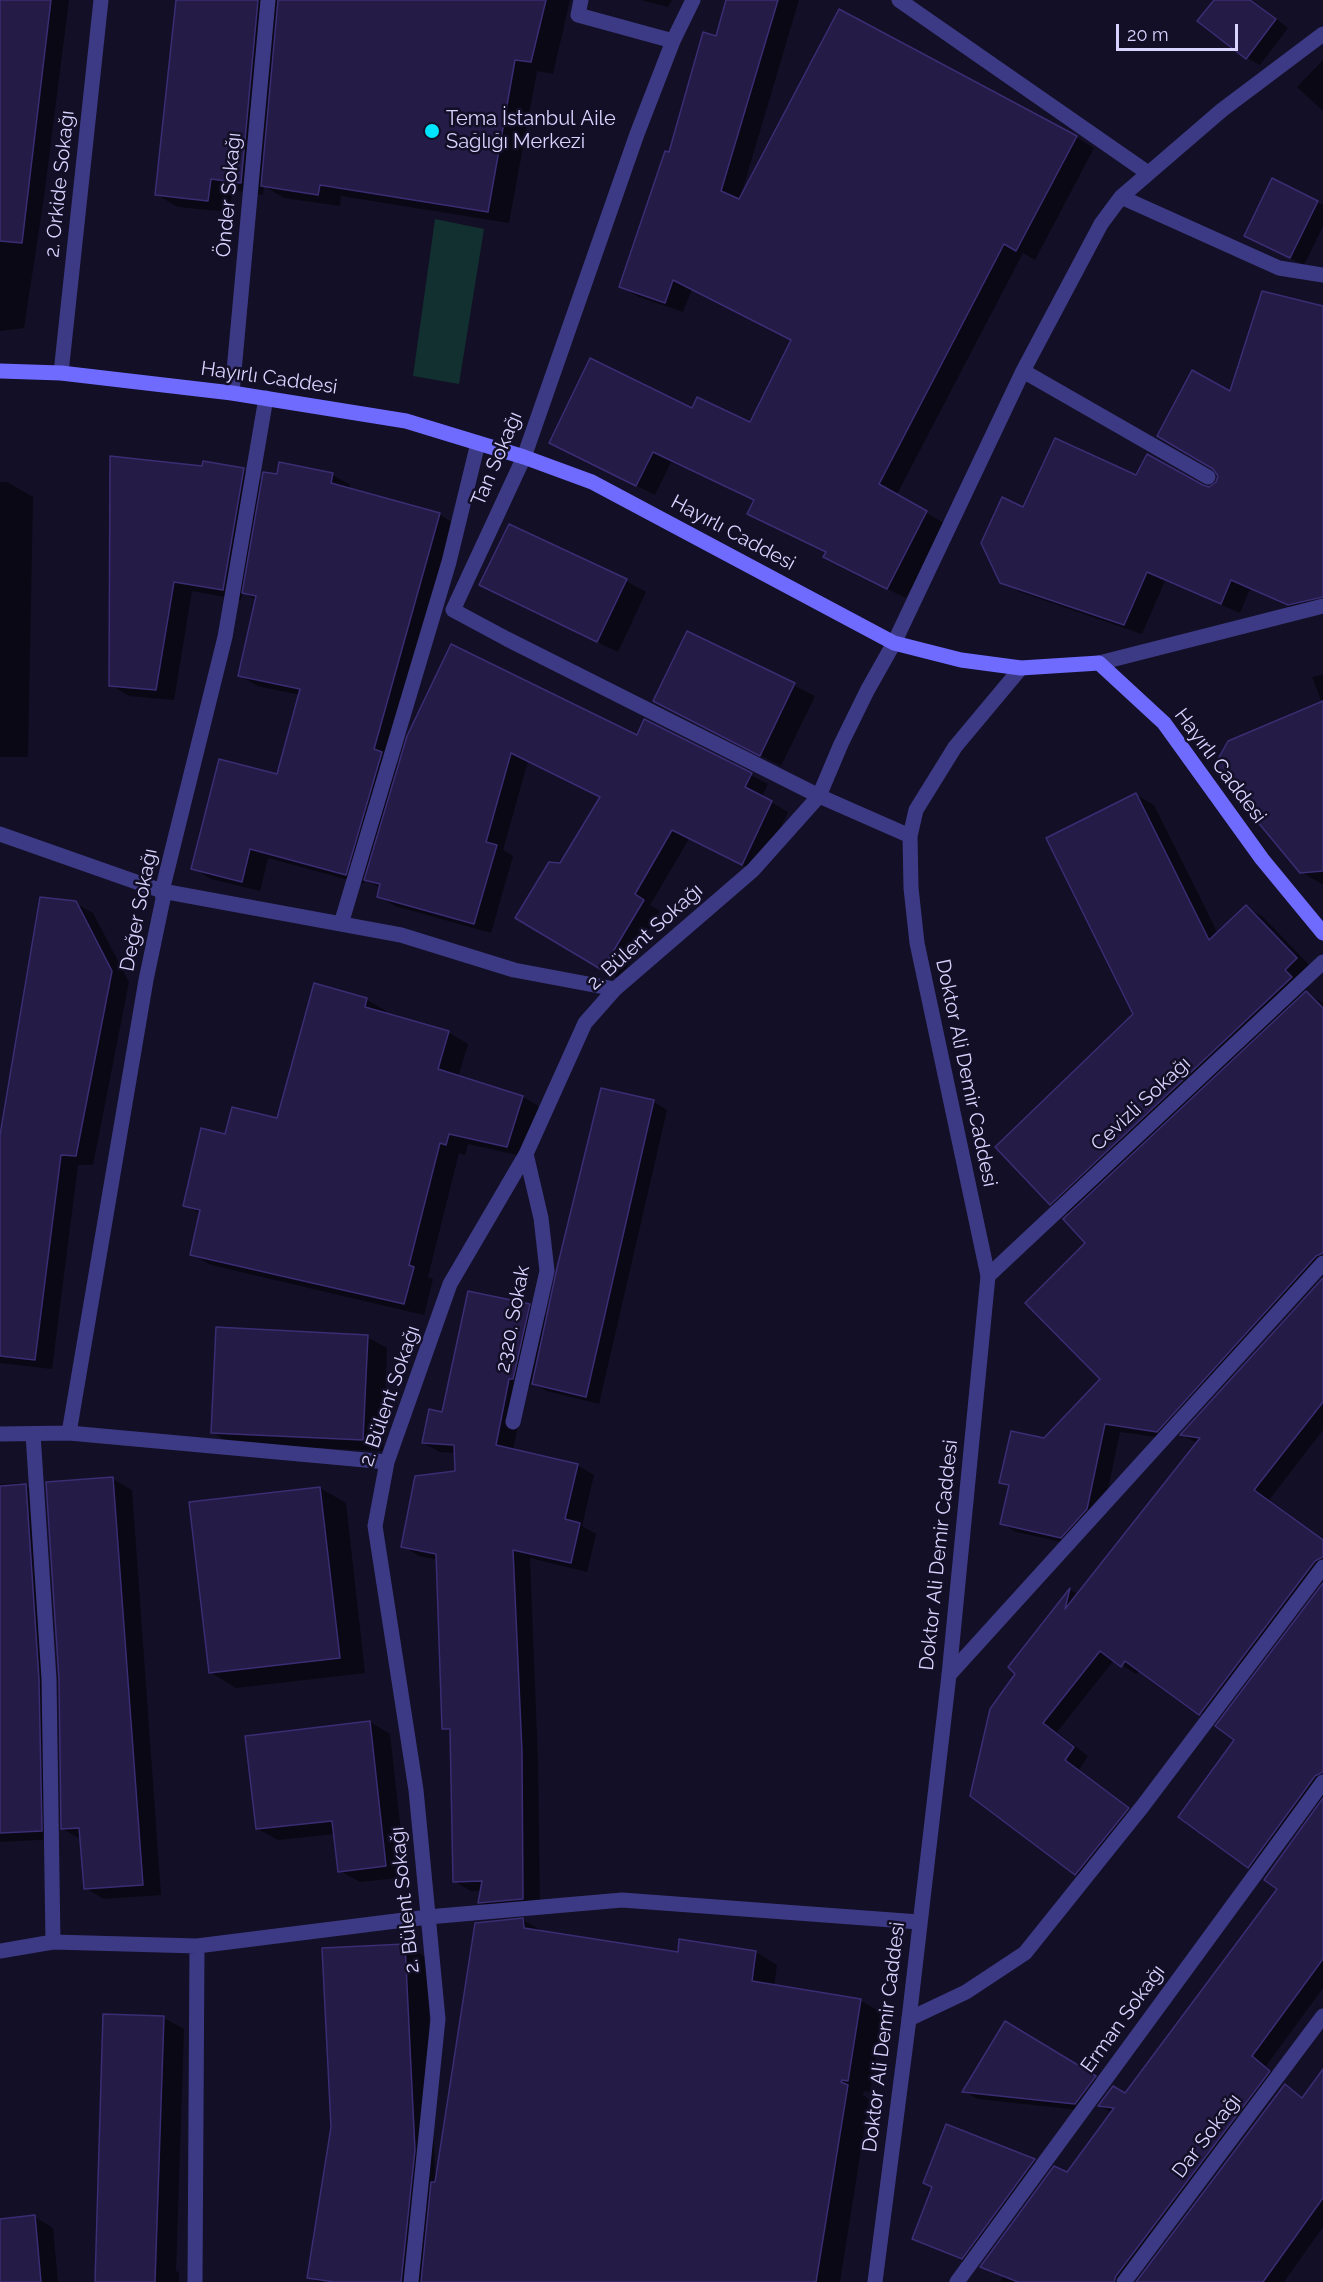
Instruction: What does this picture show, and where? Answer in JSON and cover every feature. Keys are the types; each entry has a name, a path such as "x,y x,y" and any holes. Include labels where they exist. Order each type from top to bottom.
{"main road":[{"name":"Hayırlı Caddesi","path":"0,371 61,373 232,393 406,421 524,457 592,482 894,643 962,660 1021,668 1099,663 1164,723 1262,859 1323,933"}],"street":[{"name":"2. Orkide Sokağı","path":"61,373 101,0"},
{"name":"Önder Sokağı","path":"232,393 268,0"},
{"path":"581,0 578,15 673,41"},
{"name":"Tan Sokağı","path":"693,0 673,41 637,134 524,457 453,610 819,796"},
{"path":"899,0 1148,173"},
{"name":"2. Bülent Sokağı","path":"411,2282 438,2019 416,1790 375,1526 387,1462 450,1284 526,1154 585,1023 615,989 753,870 819,796 841,744 894,643 1023,371 1101,224 1121,197 1148,173 1222,110 1323,34"},
{"path":"1121,197 1279,268 1323,275"},
{"path":"1023,371 1208,477"},
{"name":"Değer Sokağı","path":"69,1433 146,980 163,899 162,891 225,637 266,398"},
{"path":"341,924 449,562 478,442"},
{"path":"1099,663 1323,606"},
{"name":"Doktor Ali Demir Caddesi","path":"875,2282 909,2019 949,1675 988,1276 917,943 911,888 910,836 916,810 955,747 1021,668"},
{"path":"819,796 910,836"},
{"path":"0,834 162,891 402,935 514,970 615,989"},
{"name":"Cevizli Sokağı","path":"988,1276 1323,962"},
{"name":"2320. Sokak","path":"513,1422 547,1271 541,1218 526,1154"},
{"path":"949,1675 1323,1263"},
{"path":"0,1434 69,1433 387,1462"},
{"path":"33,1434 49,1679 53,1942"},
{"path":"909,2019 966,1992 1025,1953 1142,1807 1323,1567"},
{"name":"Erman Sokağı","path":"957,2282 1323,1782"},
{"path":"0,1951 53,1942 197,1946 428,1917 622,1900 919,1922"},
{"path":"195,2282 197,1946"},
{"name":"Dar Sokağı","path":"1124,2282 1323,2016"}],"green space":[{"path":"435,219 484,229 459,384 413,376"}],"building":[{"path":"0,0 51,0 22,243 0,241"},
{"path":"176,0 258,0 241,183 211,179 208,201 155,195"},
{"path":"278,0 546,0 531,62 515,60 488,212 320,185 318,195 261,186"},
{"path":"726,0 778,0 721,191 739,199 839,9 1077,136 1016,251 1004,244 879,484 927,511 887,589 823,557 826,552 747,514 754,500 653,452 636,486 549,443 590,358 692,408 697,397 750,422 791,340 673,280 665,303 619,287 665,151 669,152 703,32 716,36"},
{"path":"1214,0 1250,0 1276,19 1246,59 1197,21"},
{"path":"1272,178 1318,201 1290,258 1244,236"},
{"path":"1262,291 1323,306 1323,597 1288,605 1231,580 1221,604 1147,572 1124,625 1000,583 981,543 1002,497 1023,507 1055,438 1136,475 1147,454 1203,485 1209,487 1216,482 1218,476 1213,469 1157,436 1192,370 1230,391"},
{"path":"110,456 202,466 203,461 244,468 223,590 174,582 156,690 109,686"},
{"path":"279,462 333,473 331,483 440,513 374,749 382,752 346,875 250,849 242,882 191,869 219,759 277,774 300,689 238,676 256,596 242,593 263,472 277,474"},
{"path":"509,524 627,579 597,642 479,585"},
{"path":"687,631 795,683 760,756 653,701"},
{"path":"451,644 637,735 644,719 752,773 745,787 772,801 742,865 672,830 635,894 644,900 602,970 515,918 549,862 560,863 600,797 511,753 486,842 497,845 474,924 377,897 380,884 364,880 407,736"},
{"path":"1323,701 1323,871 1300,873 1213,768 1228,741"},
{"path":"1136,793 1209,940 1246,905 1297,958 1285,970 1292,977 1050,1205 995,1147 1133,1014 1046,838"},
{"path":"40,897 76,901 112,971 76,1156 61,1155 35,1360 0,1356 0,1135"},
{"path":"314,983 367,998 365,1007 449,1031 438,1069 523,1096 507,1147 449,1134 446,1145 440,1143 409,1265 414,1267 404,1304 190,1255 200,1210 183,1206 201,1128 225,1134 232,1107 277,1118"},
{"path":"1306,991 1323,1008 1323,1253 1316,1256 1157,1432 1105,1424 1087,1509 1061,1538 1000,1524 1009,1485 999,1483 1011,1431 1044,1438 1100,1379 1025,1303 1085,1243 1063,1219"},
{"path":"601,1088 654,1100 586,1397 532,1384 557,1268"},
{"path":"1323,1278 1323,1402 1254,1490 1323,1540 1323,1557 1315,1561 1199,1715 1125,1661 1121,1667 1100,1651 1043,1723 1074,1747 1065,1760 1129,1808 1075,1875 970,1796 990,1709 1015,1674 1008,1667 1070,1588 1065,1609 1200,1438 1180,1435"},
{"path":"468,1291 530,1304 513,1379 509,1379 496,1445 578,1464 565,1519 580,1523 571,1563 513,1550 522,1752 523,1899 478,1903 482,1881 453,1882 450,1729 442,1729 436,1554 401,1547 415,1476 455,1471 454,1445 422,1443 429,1409 442,1412"},
{"path":"216,1327 368,1335 363,1440 211,1433"},
{"path":"113,1477 143,1885 84,1889 79,1828 61,1829 59,1679 46,1482"},
{"path":"26,1484 39,1679 42,1831 0,1833 0,1486"},
{"path":"320,1487 340,1658 209,1673 189,1502"},
{"path":"1323,1583 1323,1772 1315,1776 1248,1868 1178,1817 1234,1740 1215,1726"},
{"path":"370,1721 386,1866 338,1872 332,1821 256,1829 245,1736"},
{"path":"1323,1798 1323,1959 1252,2056 1270,2071 1116,2276 1114,2282 1018,2282 980,2267 1054,2166 1067,2172 1114,2108 1098,2106 1113,2086 1125,2093 1277,1889 1264,1880"},
{"path":"523,1918 524,1928 678,1952 679,1939 756,1951 752,1981 861,1999 848,2081 842,2080 841,2082 848,2085 816,2282 421,2282 431,2182 435,2182 475,1923"},
{"path":"405,1944 415,2150 401,2282 334,2282 307,2278 331,2127 322,1948"},
{"path":"103,2014 164,2016 155,2282 95,2282"},
{"path":"1005,2021 1096,2076 1075,2104 962,2092"},
{"path":"1323,2069 1323,2198 1263,2282 1136,2282 1285,2084 1302,2098"},
{"path":"946,2124 1035,2159 962,2259 912,2239 932,2187 923,2183"},
{"path":"35,2215 41,2282 0,2282 0,2219"}],"place":[{"name":"Tema İstanbul Aile Sağlığı Merkezi","path":"432,131"}]}
